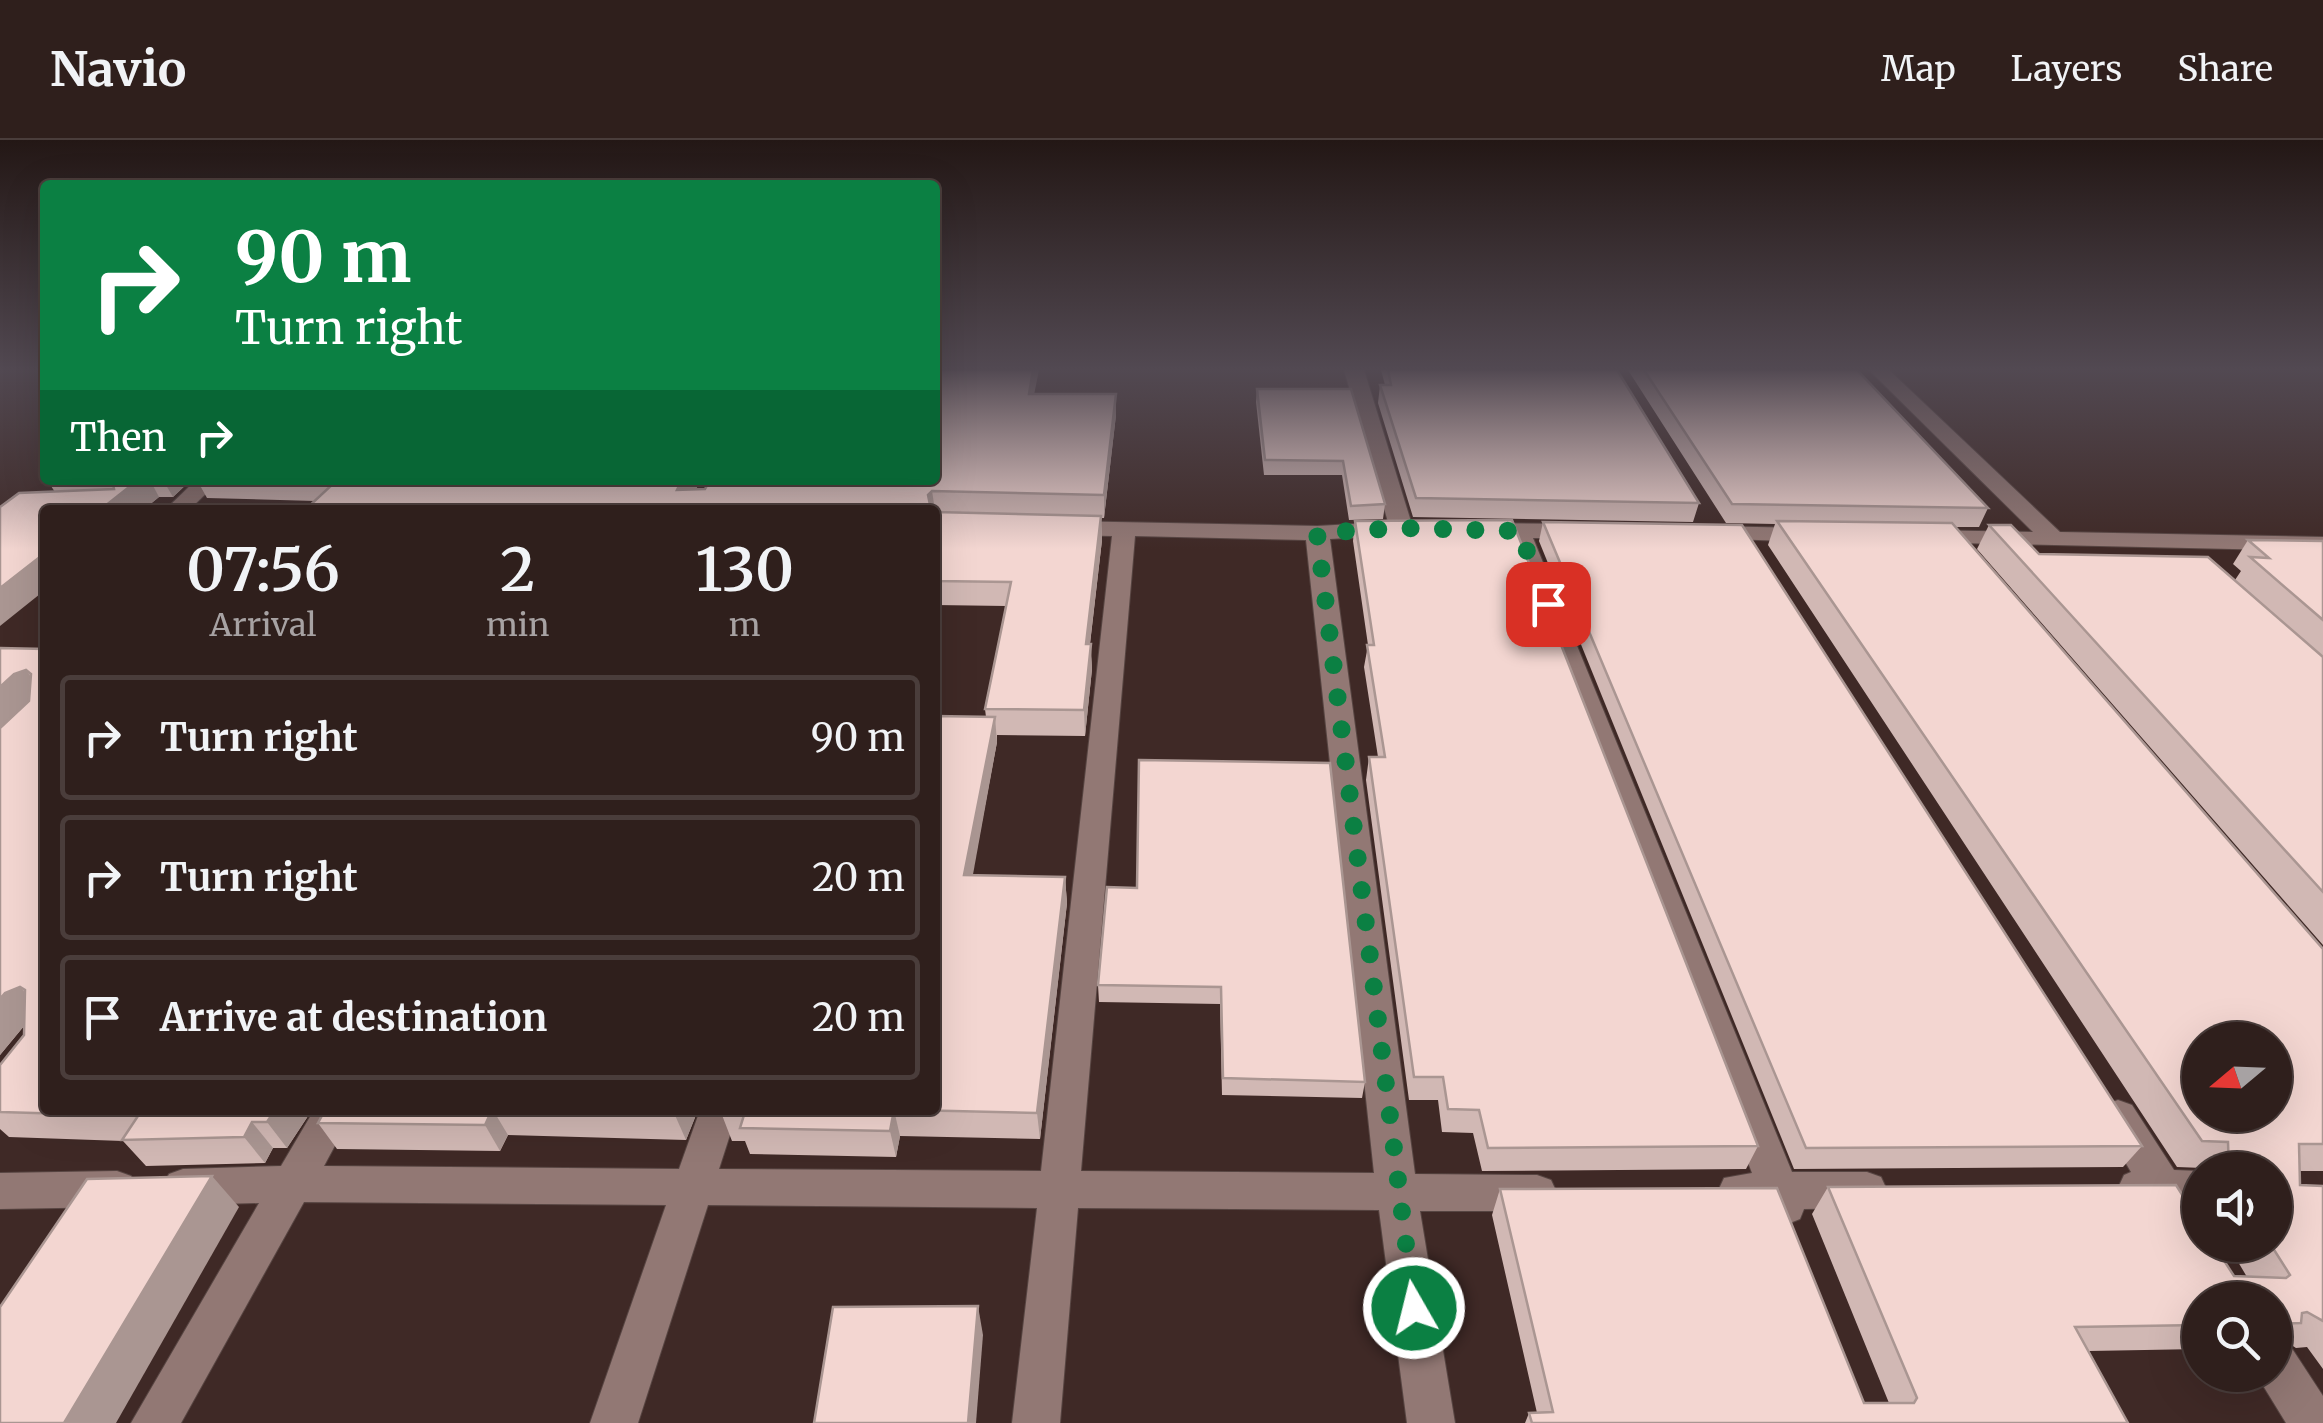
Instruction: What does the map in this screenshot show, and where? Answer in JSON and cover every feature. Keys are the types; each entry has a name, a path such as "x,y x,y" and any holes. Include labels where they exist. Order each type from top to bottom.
{"street":[{"path":"1030,527 1317,533 1411,528 1376,430"},
{"path":"1940,430 2051,536"},
{"path":"182,505 204,485"},
{"path":"1676,532 1722,528 1838,536"},
{"path":"1722,528 1766,568"},
{"path":"1036,1423 1124,530"},
{"path":"1460,530 1598,532"},
{"path":"1519,531 1800,1244"},
{"path":"1317,533 1397,1194 1431,1423"},
{"path":"1894,537 2051,536 2323,544"},
{"path":"1950,538 1976,568"},
{"path":"2169,542 2197,566"},
{"path":"2099,1088 2182,1188"},
{"path":"155,1423 332,1115"},
{"path":"614,1423 717,1115"},
{"path":"0,1192 290,1184 1397,1194 1569,1192"},
{"path":"2106,1188 2182,1188"},
{"path":"1703,1192 1914,1190"},
{"path":"2292,1390 2313,1423"}],"building":[{"path":"940,430 1112,430 1104,495 932,491 928,495 930,505 310,505 332,485 680,485 677,490 705,489 707,485 940,485"},
{"path":"1262,430 1363,430 1385,504 1351,506 1343,461 1265,460"},
{"path":"1394,430 1654,430 1699,503 1416,498"},
{"path":"1683,430 1914,430 1988,508 1732,504"},
{"path":"113,485 132,485 106,505 40,505 40,557 0,588 0,507 19,493 114,489"},
{"path":"940,512 1101,516 1086,644 1091,644 1084,710 985,709 1011,582 940,581"},
{"path":"1512,520 1758,1146 1488,1148 1479,1110 1448,1109 1443,1077 1414,1077 1369,757 1385,757 1367,645 1374,645 1355,521"},
{"path":"1777,521 1952,523 2323,949 2323,1144 2299,1144 2300,1185 2323,1186 2323,1321 2307,1312 2302,1313 2301,1323 2292,1323 2292,1282 2182,1282 2182,1325 2075,1327 2128,1423 1532,1423 1529,1413 1553,1412 1500,1189 1777,1188 1864,1403 1914,1403 1917,1398 1828,1187 2176,1185 2182,1194 2182,1262 2225,1262 2234,1276 2286,1278 2290,1275 2282,1262 2292,1262 2292,1152 2228,1152 2228,1142 2202,1141 2196,1132 2292,1132 2292,1022 2182,1022 2182,1112"},
{"path":"1543,522 1742,525 2142,1146 1806,1148"},
{"path":"1989,525 2011,525 2039,554 2208,557 2323,657 2323,892"},
{"path":"2248,540 2323,541 2323,620 2250,557 2269,558"},
{"path":"0,648 40,649 40,1113 0,1112 0,1065 24,1035 25,990 20,987 0,999 0,728 29,701 31,674 26,670 14,674 0,687"},
{"path":"940,716 995,717 964,875 1065,877 1037,1113 940,1111"},
{"path":"1139,760 1330,763 1365,1082 1223,1078 1221,987 1098,985 1107,887 1137,888"},
{"path":"104,1115 272,1115 267,1122 252,1122 244,1137 122,1140 138,1116"},
{"path":"322,1115 490,1115 485,1125 318,1123"},
{"path":"744,1115 893,1115 890,1131 740,1128"},
{"path":"212,1176 64,1423 0,1423 0,1307 87,1179"},
{"path":"978,1306 968,1423 814,1423 833,1307"}],"route":[{"path":"1414,1308 1317,533 1401,528 1519,531 1548,604"}]}
